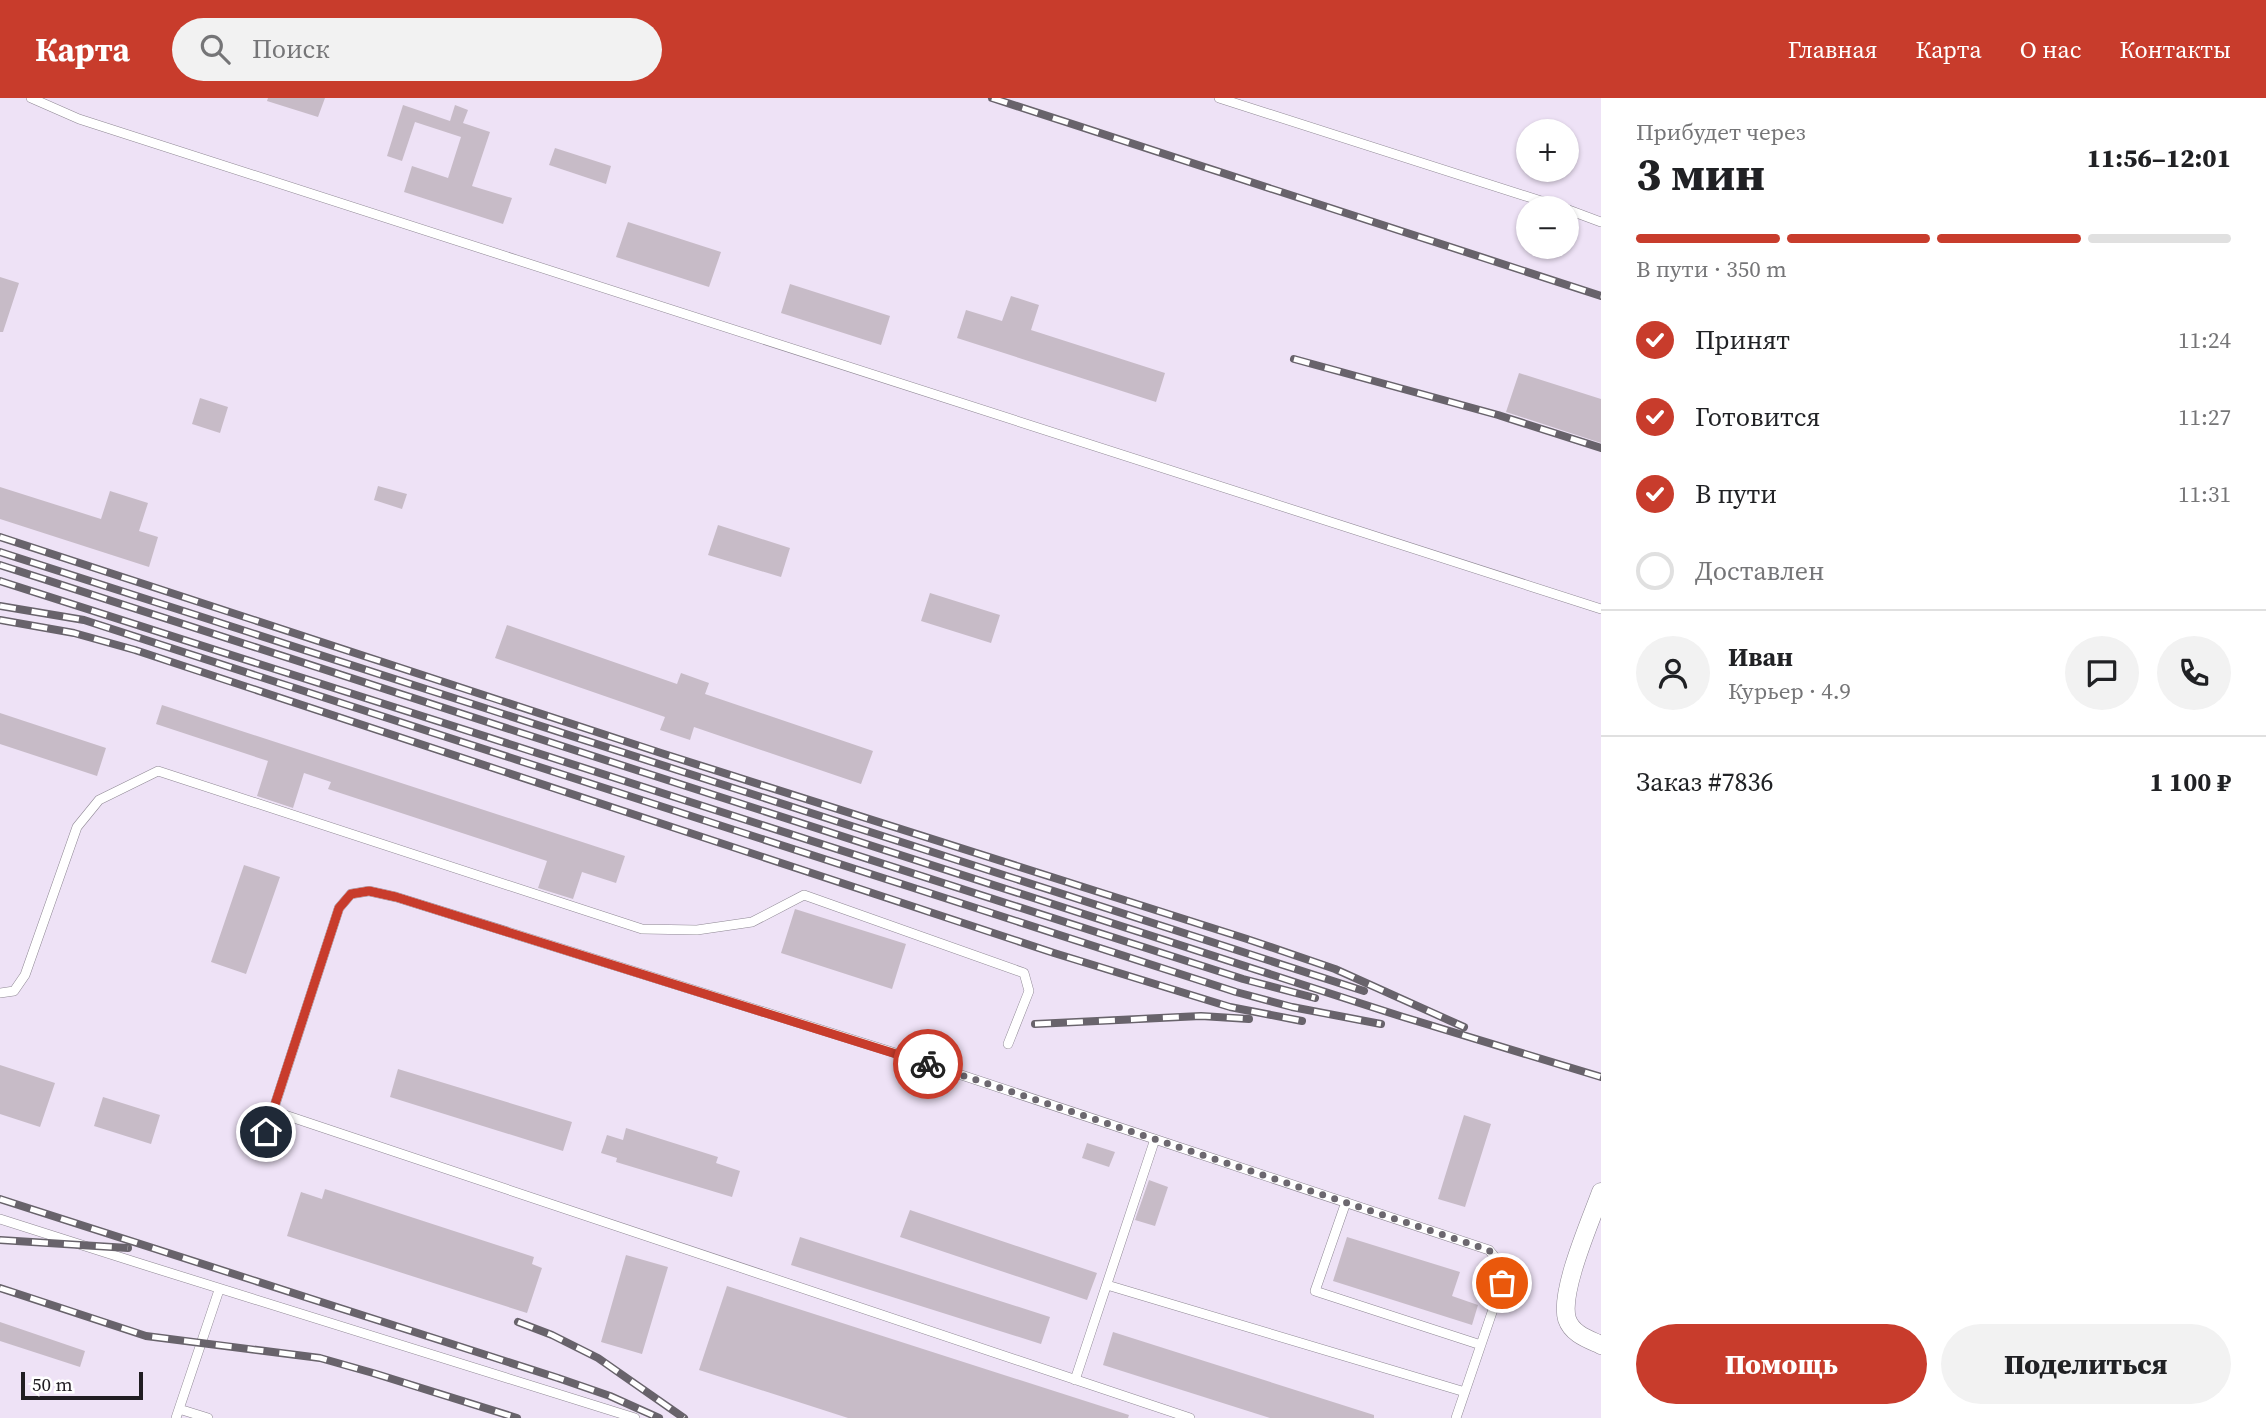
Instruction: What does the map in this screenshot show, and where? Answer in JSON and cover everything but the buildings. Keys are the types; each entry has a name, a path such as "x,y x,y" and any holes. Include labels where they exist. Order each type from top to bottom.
{"street":[{"path":"1601,1192 1566,1292 1567,1320 1579,1336 1601,1345"}],"lane":[{"path":"31,98 79,119 1601,609"},
{"path":"1219,98 1524,196"},
{"path":"1579,214 1601,222"},
{"path":"0,993 14,991 25,975 77,827 99,800 158,771 642,929 697,930 752,922 804,895 1024,973 1029,991 1008,1044"},
{"path":"259,1154 339,908 351,894 369,891 396,897 863,1043 1489,1250 1499,1262 1502,1283 1457,1418"},
{"path":"273,1111 1190,1418"},
{"path":"1075,1380 1155,1139"},
{"path":"1346,1202 1315,1291 1481,1345"},
{"path":"0,1219 219,1290 375,1335 635,1418"},
{"path":"1107,1284 1465,1391"},
{"path":"208,1418 178,1413 219,1290"}],"shaded area":[{"path":"0,98 1601,98 1601,1418 0,1418"}],"railway":[{"path":"992,98 1601,296"},
{"path":"1294,359 1498,415 1601,448"},
{"path":"0,537 661,753 1247,939 1335,969 1464,1027"},
{"path":"0,552 1364,991"},
{"path":"0,565 1400,1016 1601,1077"},
{"path":"0,581 1243,979 1315,998"},
{"path":"0,606 84,620 1236,992 1292,1007 1381,1024"},
{"path":"0,620 74,633 135,650 1054,953 1230,1007 1302,1021"},
{"path":"1035,1024 1201,1016 1249,1019"},
{"path":"0,1199 558,1378 610,1396 659,1418"},
{"path":"0,1240 128,1248"},
{"path":"0,1288 146,1336 320,1358 517,1418"},
{"path":"518,1322 598,1358 684,1418"}],"way so far":[{"path":"928,1064 1489,1250 1499,1262 1502,1283"}],"route":[{"path":"266,1132 339,908 351,894 369,891 396,897 928,1064"}]}
